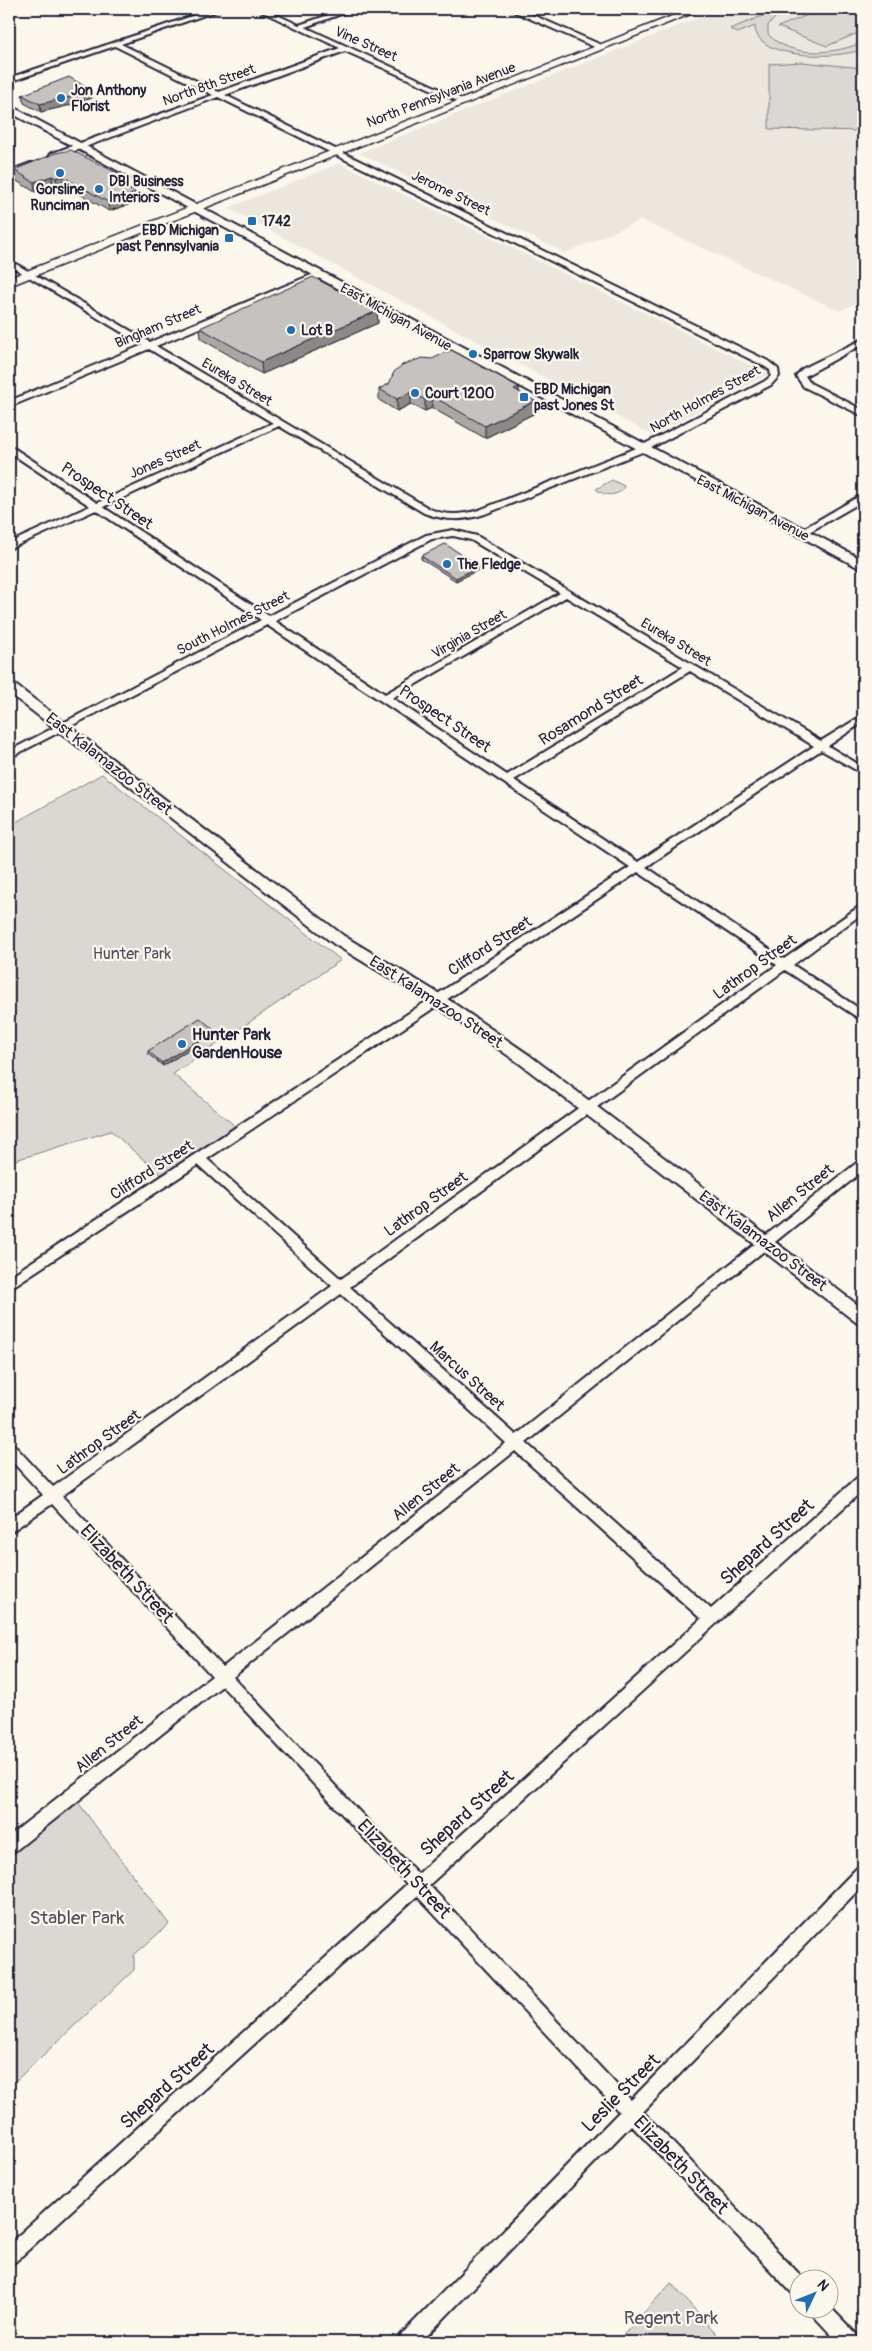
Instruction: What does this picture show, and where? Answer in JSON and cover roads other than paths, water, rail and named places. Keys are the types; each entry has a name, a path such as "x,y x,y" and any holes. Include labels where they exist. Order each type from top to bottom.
{"main road":[{"name":"North Pennsylvania Avenue","path":"9,282 698,9"},
{"name":"East Michigan Avenue","path":"9,108 863,566"}],"street":[{"path":"9,80 219,9"},
{"name":"Vine Street","path":"259,9 464,102"},
{"path":"299,27 352,9"},
{"path":"512,9 602,47"},
{"name":"Jerome Street","path":"115,44 764,362 774,369"},
{"name":"North 8th Street","path":"48,158 346,48"},
{"path":"9,173 40,161"},
{"name":"Eureka Street","path":"9,262 427,511 444,518 464,518 482,512 642,449"},
{"name":"Bingham Street","path":"9,404 319,275"},
{"path":"863,341 804,372 800,376 808,385 863,413"},
{"name":"North Holmes Street","path":"642,449 768,383 775,376 774,369"},
{"name":"Jones Street","path":"9,546 279,423"},
{"name":"Prospect Street","path":"9,448 863,1017"},
{"path":"801,533 863,497"},
{"name":"South Holmes Street","path":"9,755 429,537 453,533 474,538"},
{"name":"Eureka Street","path":"474,538 863,771"},
{"name":"Virginia Street","path":"385,698 567,593"},
{"name":"Rosamond Street","path":"508,780 690,667"},
{"name":"East Kalamazoo Street","path":"9,687 339,940 438,1000 483,1030 588,1107 863,1318"},
{"name":"Clifford Street","path":"9,1284 863,718"},
{"name":"Lathrop Street","path":"9,1527 863,908"},
{"name":"Marcus Street","path":"199,1159 712,1620"},
{"name":"Allen Street","path":"9,1846 863,1164"},
{"name":"Elizabeth Street","path":"9,1449 632,2113 790,2279"},
{"name":"Shepard Street","path":"9,2256 863,1481"},
{"name":"Leslie Street","path":"408,2342 863,1874"},
{"path":"827,2318 850,2342"}],"place":[{"name":"Jon Anthony Florist","path":"61,98"},
{"name":"Gorsline Runciman","path":"60,173"},
{"name":"DBI Business Interiors","path":"99,189"},
{"name":"1742","path":"252,221"},
{"name":"EBD Michigan past Pennsylvania","path":"229,238"},
{"name":"Lot B","path":"291,330"},
{"name":"Sparrow Skywalk","path":"473,354"},
{"name":"Court 1200","path":"415,393"},
{"name":"EBD Michigan past Jones St","path":"524,397"},
{"name":"The Fledge","path":"447,564"},
{"name":"Hunter Park GardenHouse","path":"182,1044"}],"park label":[{"name":"Hunter Park","path":"132,954"},
{"name":"Stabler Park","path":"77,1918"},
{"name":"Regent Park","path":"671,2318"}]}
